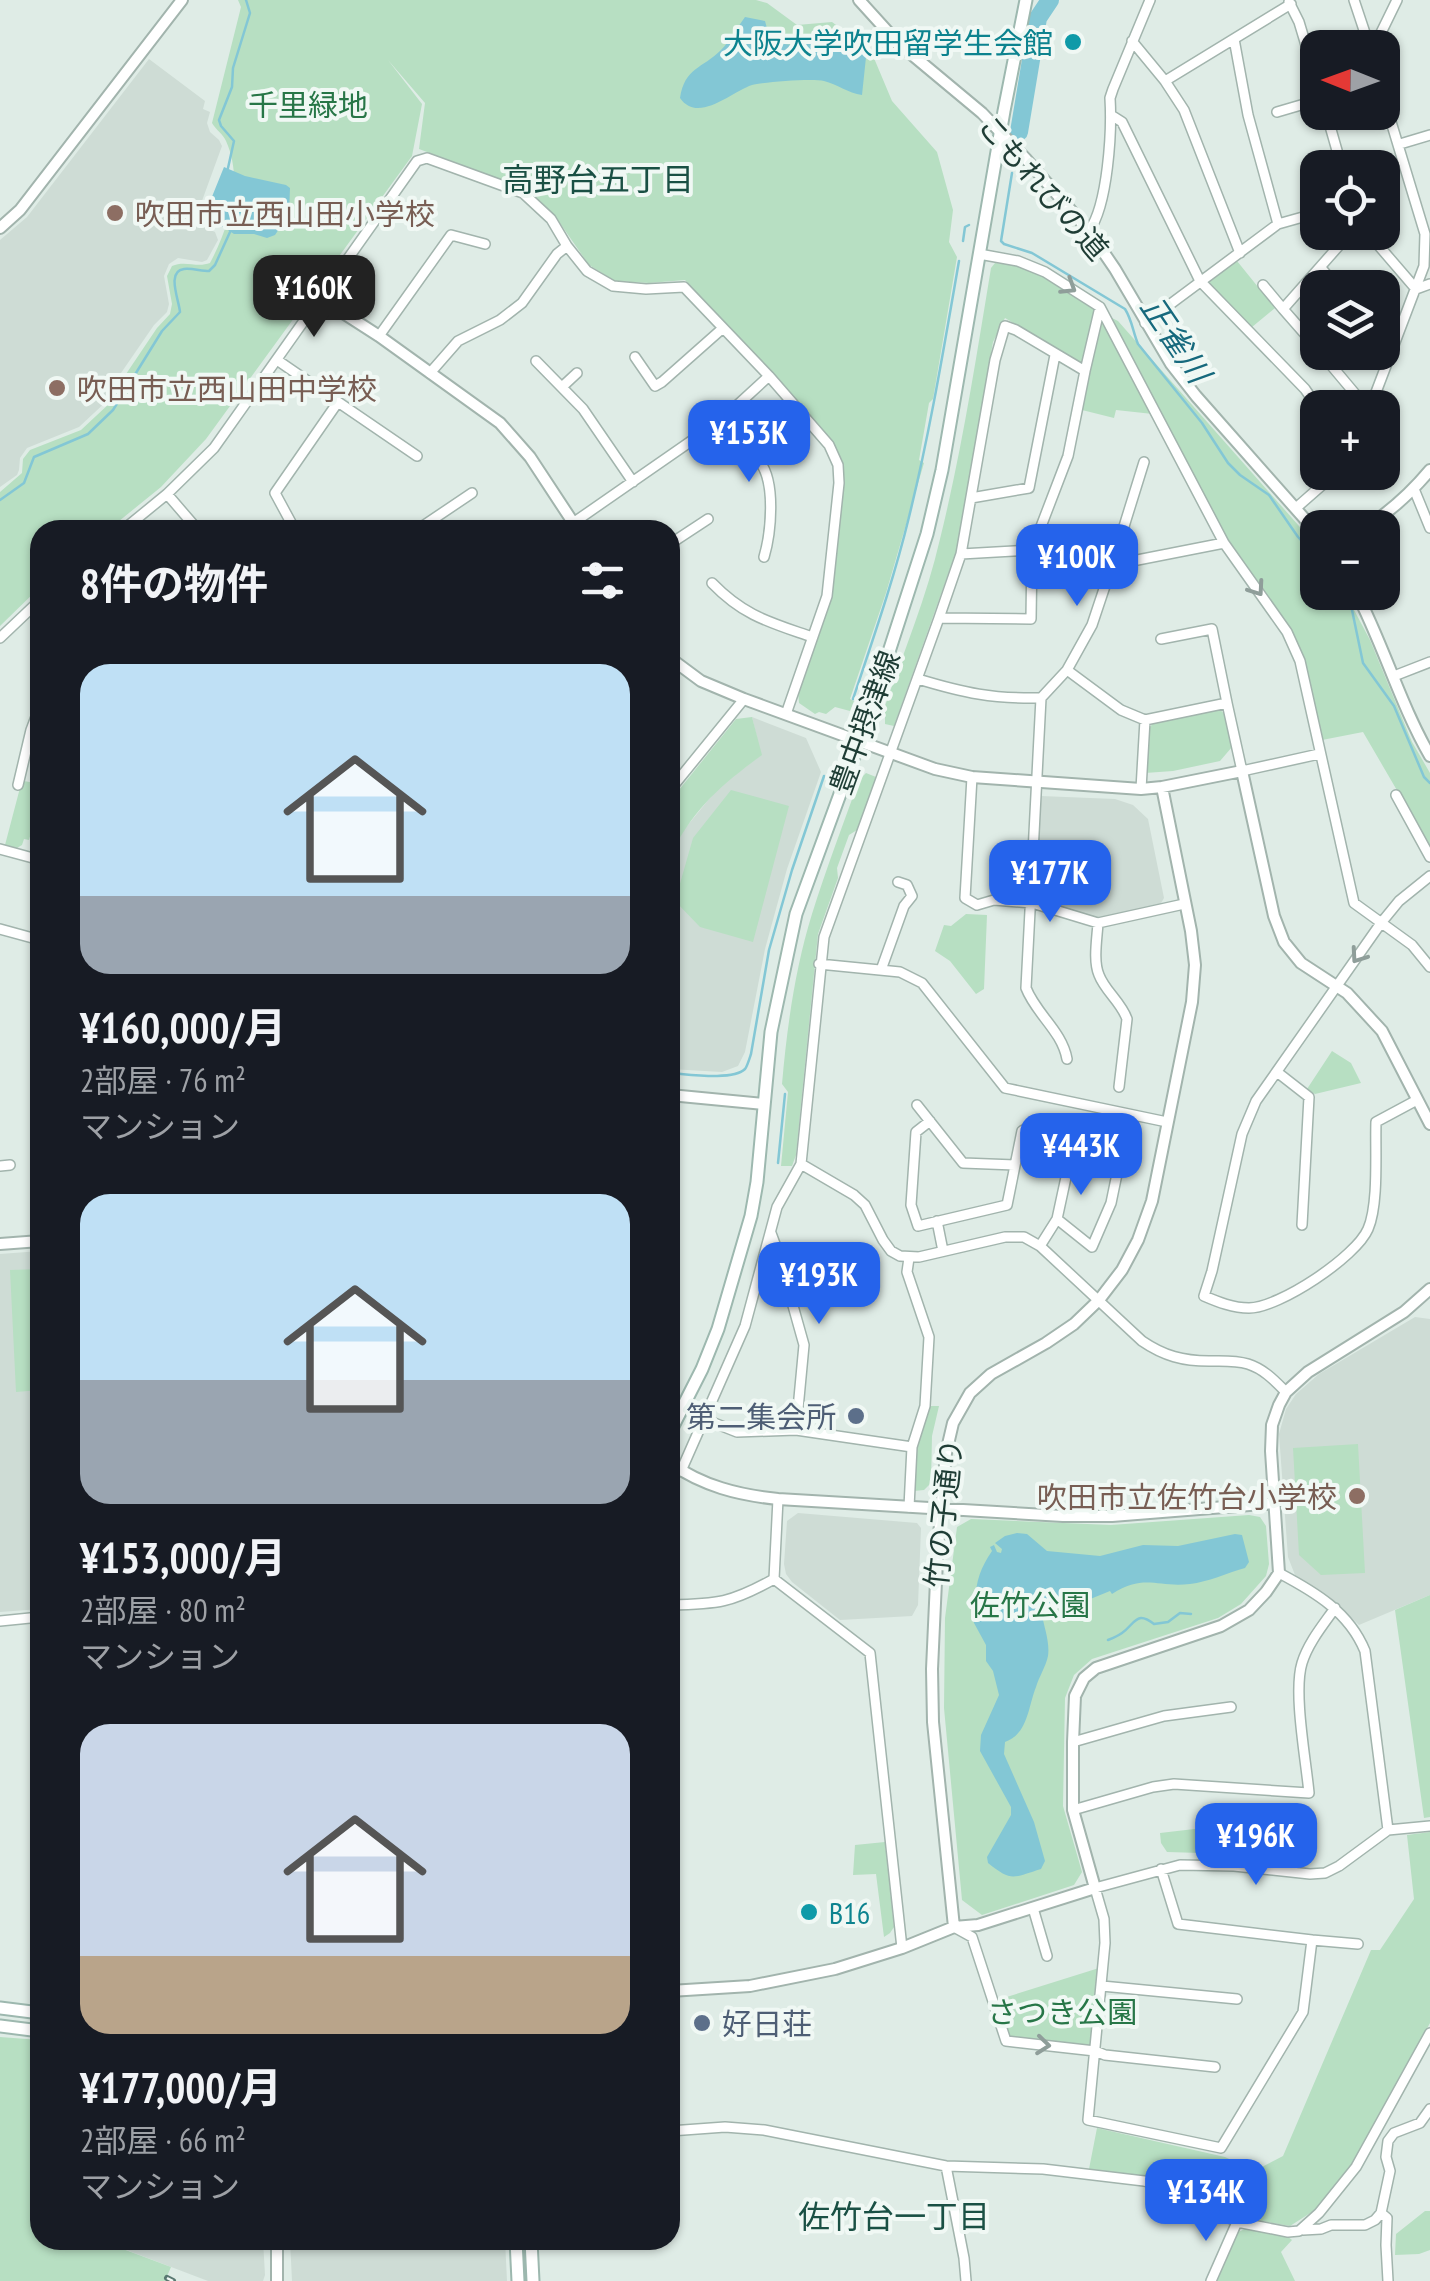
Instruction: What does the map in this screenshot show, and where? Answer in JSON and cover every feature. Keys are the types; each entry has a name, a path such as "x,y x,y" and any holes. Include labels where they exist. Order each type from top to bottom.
{"main road":[{"name":"豊中摂津線","path":"680,1412 702,1369 732,1288 751,1216 772,1032 796,914 927,534 942,470 1026,0"},
{"path":"0,2008 30,2012"},
{"path":"0,2026 30,2030"},
{"path":"516,2250 518,2281"},
{"path":"531,2250 533,2281"}],"street":[{"path":"0,228 30,196 182,0"},
{"name":"こもれびの道","path":"859,0 898,43 982,114 1026,158 1089,232 1196,396 1300,513"},
{"path":"1089,232 1108,165 1112,89 1150,0"},
{"path":"1354,0 1364,30"},
{"path":"1382,30 1397,0"},
{"path":"1165,81 1289,2 1301,30"},
{"path":"1234,39 1248,116 1278,224"},
{"path":"1132,41 1184,110 1240,253"},
{"path":"1277,112 1300,105"},
{"path":"1111,115 1122,122 1200,282 1306,390"},
{"path":"1395,130 1425,234 1424,266 1400,331"},
{"path":"1400,144 1430,135"},
{"path":"136,520 214,448 417,161 427,158 523,193 551,219 587,270 613,286 684,287 828,445 838,465 839,483 827,596 786,714"},
{"path":"1146,322 1278,224 1300,217"},
{"path":"379,336 450,234 485,244"},
{"path":"430,373 458,341 500,320 522,303 556,254 567,246"},
{"path":"1283,309 1336,250"},
{"path":"1382,250 1416,289"},
{"path":"979,254 1018,261 1045,272 1100,307 1224,543 1287,632 1300,661 1354,903 1412,945 1430,967"},
{"path":"1416,289 1430,284"},
{"path":"1263,285 1300,329"},
{"path":"320,298 500,423 530,457 571,520"},
{"path":"940,618 1032,619 1032,550 1068,456 1100,307"},
{"path":"1085,372 1005,326 994,360 961,554 824,936 801,1164 777,1207 745,1326 681,1470 746,1496 1063,1516 1112,1516 1274,1503"},
{"path":"634,358 655,386 724,328"},
{"path":"972,498 1029,488 1055,355"},
{"path":"277,360 417,456"},
{"path":"536,362 583,409 633,482"},
{"path":"1335,370 1353,390"},
{"path":"563,386 578,373"},
{"path":"583,520 720,421 769,376"},
{"path":"290,520 275,493 338,402"},
{"path":"720,421 763,465 771,488 764,557"},
{"path":"1067,1059 1064,1044 1026,988 1042,698 1067,670 1092,625 1144,462"},
{"path":"1391,510 1430,470"},
{"path":"1296,508 1316,490"},
{"path":"1414,490 1430,528"},
{"path":"431,520 472,493"},
{"path":"168,494 190,520"},
{"path":"680,537 708,519"},
{"path":"1112,565 1224,543"},
{"path":"961,554 1032,550"},
{"path":"712,583 732,603 753,616 812,637"},
{"path":"0,638 30,610"},
{"path":"1365,610 1430,756"},
{"path":"1161,639 1212,629 1274,916 1284,942 1302,963 1346,994 1382,1031 1430,1124"},
{"path":"1394,676 1430,662"},
{"path":"680,665 744,699 935,770 972,778 1162,787 1319,754"},
{"path":"1067,670 1121,710 1145,720 1227,703"},
{"path":"918,678 964,693 1008,699 1042,698"},
{"path":"680,778 744,699"},
{"path":"1141,788 1145,720"},
{"path":"18,785 30,734"},
{"path":"972,778 965,898 976,905 994,900 1032,903 1098,924 1184,904"},
{"name":"竹の子通り","path":"954,1927 933,1722 932,1670 946,1453 952,1424 970,1394 991,1374 1074,1324 1099,1300 1122,1270 1152,1201 1192,1002 1195,965 1162,787"},
{"path":"1396,795 1430,856"},
{"path":"0,848 30,857"},
{"path":"1417,1100 1376,1122 1374,1206 1369,1228 1356,1248 1273,1304 1249,1308 1204,1296 1242,1134 1256,1101 1398,901 1430,876"},
{"path":"882,970 904,906 912,896 898,882"},
{"path":"1098,924 1098,975 1128,1007 1119,1088"},
{"path":"0,929 30,937"},
{"path":"819,964 900,972 922,983 1001,1090 1167,1122"},
{"path":"1277,1072 1309,1097 1302,1225"},
{"path":"680,1096 764,1104"},
{"path":"918,1105 963,1162 1015,1164"},
{"path":"930,1122 916,1132 910,1205 918,1226 1006,1205 1022,1130 1036,1123 1124,1140 1112,1204 1092,1247 1057,1219"},
{"path":"1040,1246 1057,1219 1076,1131"},
{"path":"801,1164 866,1204 891,1250 909,1258 1004,1237 1024,1237 1040,1246 1158,1352 1176,1358 1234,1360 1251,1365 1268,1374 1286,1392"},
{"path":"937,1221 942,1252"},
{"path":"770,1232 789,1282 804,1345 796,1430"},
{"path":"0,1244 30,1242"},
{"path":"909,1258 907,1272 929,1337 925,1406 912,1447 909,1507"},
{"path":"1312,1940 1302,2012 1221,2148 1088,2120 1105,1944 1104,1919 1074,1810 1075,1696 1084,1678 1096,1668 1221,1626 1249,1610 1266,1592 1279,1573 1270,1451 1278,1406 1286,1392 1308,1372 1404,1312 1430,1289"},
{"path":"704,1419 738,1432 796,1430 912,1447"},
{"path":"774,1579 778,1499"},
{"path":"1279,1573 1335,1608 1358,1632 1366,1650 1388,1830"},
{"path":"680,1606 733,1600 774,1579"},
{"path":"774,1579 870,1653 902,1948"},
{"path":"1074,1810 1174,1784 1309,1792 1298,1684 1310,1644 1335,1608"},
{"path":"0,1621 30,1618"},
{"path":"1073,1742 1164,1716 1231,1707"},
{"path":"680,1991 750,1986 811,1975 902,1948 954,1927 978,1925 1161,1868 1196,1864 1325,1873 1388,1830 1430,1826"},
{"path":"1161,1868 1178,1924 1358,1944"},
{"path":"1033,1908 1047,1956"},
{"path":"954,1927 972,1938 1006,2040 1215,2067"},
{"path":"1102,1986 1238,1999"},
{"path":"1299,2231 1320,2213 1356,2167 1430,2033"},
{"path":"680,2130 764,2130 946,2166 1043,2169 1144,2181 1170,2188 1237,2222 1288,2232 1331,2225 1365,2225 1375,2220 1381,2213 1390,2171 1386,2158 1388,2141 1394,2134 1420,2124 1430,2109"},
{"path":"946,2166 966,2281"},
{"path":"1381,2213 1387,2218 1388,2281"},
{"path":"1211,2281 1237,2222"},
{"path":"277,2250 277,2281"}],"shaded area":[{"name":"吹田市立西山田小学校","path":"149,59 205,101 203,109 210,112 210,132 222,146 199,209 201,221 215,232 218,240 207,260 178,258 169,264 164,276 167,312 118,373 120,377 109,399 79,427 27,448 20,458 17,475 0,487 0,240 27,217"},
{"path":"752,717 806,738 821,772 787,869 765,949 745,1052 738,1066 722,1072 680,1070 680,837 718,788 761,755"},
{"path":"1041,796 1115,799 1133,805 1148,819 1164,898 1160,905 1099,918 1036,899"},
{"path":"30,1252 30,1610 0,1612 0,1254"},
{"name":"吹田市立佐竹台小学校","path":"1415,1317 1430,1319 1430,1595 1359,1625 1337,1604 1295,1575 1288,1557 1279,1434 1286,1409 1296,1394 1319,1374"},
{"path":"798,1513 917,1523 921,1528 918,1605 912,1616 840,1620 792,1582 784,1564 787,1521"},
{"path":"127,2250 264,2250 263,2281 208,2281"},
{"path":"290,2250 505,2250 507,2281 292,2281"}],"green space":[{"name":"千里緑地","path":"238,0 756,0 767,3 797,25 832,22 871,51 892,101 937,152 953,210 949,242 957,257 919,460 924,463 850,699 854,701 850,711 835,707 826,714 815,714 799,703 798,692 831,594 843,488 842,463 832,441 685,280 615,281 589,265 555,216 527,189 419,149 425,103 388,60 422,104 412,156 206,439 161,487 120,520 30,520 30,597 0,626 0,492 22,473 23,459 30,450 81,430 111,402 124,377 170,314 167,276 172,266 210,263 223,234 232,203 234,172 226,141 212,123 241,7"},
{"path":"1237,261 1275,308 1252,327 1210,286 1210,280"},
{"path":"995,263 1021,266 1041,274 1118,321 1299,526 1300,610 1354,610 1412,742 1430,773 1430,847 1363,732 1322,740 1305,659 1292,631 1228,541 1162,415 1116,410 1114,418 1082,410 1090,369 1005,318 993,342 956,552 894,726 885,724 885,706 940,539"},
{"path":"1220,710 1225,714 1232,747 1220,761 1145,773 1148,730 1153,723"},
{"path":"752,717 762,755 709,799 680,839 680,789 736,719"},
{"path":"866,773 876,777 857,830 849,835 818,934 796,1155 792,1166 781,1166 788,1092 782,1084 801,956 835,847 859,780"},
{"path":"30,782 30,836 17,848 5,845 21,784"},
{"path":"731,790 789,806 753,942 700,927 680,906 680,884 693,838"},
{"path":"966,914 987,915 984,989 976,994 950,961 935,951 944,925 951,926"},
{"path":"1332,1051 1351,1063 1361,1083 1315,1094 1307,1089"},
{"path":"30,1269 30,1391 16,1392 10,1270"},
{"path":"929,1406 939,1406 932,1436 931,1483 924,1490 914,1491 916,1450"},
{"path":"1358,1444 1365,1573 1321,1575 1299,1555 1293,1448"},
{"name":"佐竹公園","path":"1260,1517 1266,1526 1269,1564 1266,1576 1241,1604 1218,1618 1092,1659 1074,1675 1065,1698 1063,1806 1082,1872 1074,1885 982,1915 962,1900 944,1708 945,1618 957,1527 971,1519 1111,1525"},
{"path":"1430,1595 1430,1817 1424,1818 1395,1610"},
{"path":"1232,1828 1227,1856 1167,1852 1161,1843 1160,1833"},
{"path":"1430,1832 1430,2023 1354,2162 1315,2210 1290,2226 1239,2217 1172,2182 1089,2169 1097,2128 1225,2157 1254,2171 1283,2156 1371,1950 1380,1950 1414,1899 1407,1835"},
{"path":"885,1842 894,1927 884,1937 876,1874 853,1875 855,1845"},
{"name":"さつき公園","path":"1099,1968 1090,2044 1006,2034 997,2000"},
{"path":"0,2037 30,2039 30,2250 126,2250 171,2267 165,2281 0,2281"},
{"path":"1430,2211 1430,2250 1395,2255 1396,2234"},
{"path":"1245,2229 1292,2240 1281,2252 1295,2281 1217,2281 1238,2232"}],"water":[{"path":"745,17 765,21 772,38 784,44 797,44 801,38 858,43 866,57 862,95 824,81 788,81 752,85 705,107 687,105 680,98 686,80 721,50"},
{"path":"224,167 290,188 289,214 275,235 267,238 234,234 208,217 207,209"},
{"path":"1017,1533 1027,1534 1047,1551 1100,1556 1143,1545 1178,1546 1235,1534 1242,1535 1249,1562 1245,1568 1190,1584 1133,1584 1112,1594 1110,1591 1046,1610 1042,1615 1047,1660 1023,1726 1005,1742 1004,1754 1034,1822 1045,1861 1041,1869 1008,1876 988,1863 987,1857 1011,1815 1011,1807 980,1751 981,1735 999,1695 972,1611 976,1610 977,1586 992,1551 990,1547 994,1545 1001,1553 995,1543"}],"waterway":[{"path":"228,168 234,141 219,120 232,87 233,68 250,13 246,0"},
{"name":"正雀川","path":"1019,132 1038,18 1050,0"},
{"name":"正雀川","path":"1012,173 1001,241 1032,253 1125,309 1138,344 1202,423 1228,463 1269,495 1300,539"},
{"path":"963,241 965,227 969,225"},
{"path":"0,500 24,483 34,457 88,434 113,410 162,331 180,312 176,275 184,269 209,271 230,232"},
{"path":"853,699 909,517 959,261"},
{"name":"正雀川","path":"1352,610 1363,663 1394,706 1430,783"},
{"path":"680,1074 720,1076 746,1068 769,950 824,776"},
{"path":"778,1163 785,1094"},
{"path":"1108,1640 1139,1618 1154,1624 1168,1622 1180,1613 1191,1614"}],"railway":[{"path":"167,2278 173,2281"}],"place":[{"name":"大阪大学吹田留学生会館","path":"1073,42"},
{"name":"吹田市立西山田小学校","path":"115,213"},
{"name":"吹田市立西山田中学校","path":"57,388"},
{"name":"第二集会所","path":"856,1416"},
{"name":"吹田市立佐竹台小学校","path":"1357,1496"},
{"name":"B16","path":"809,1912"},
{"name":"好日荘","path":"702,2023"}],"district":[{"name":"高野台五丁目","path":"598,179"},
{"name":"佐竹台一丁目","path":"894,2216"}]}
